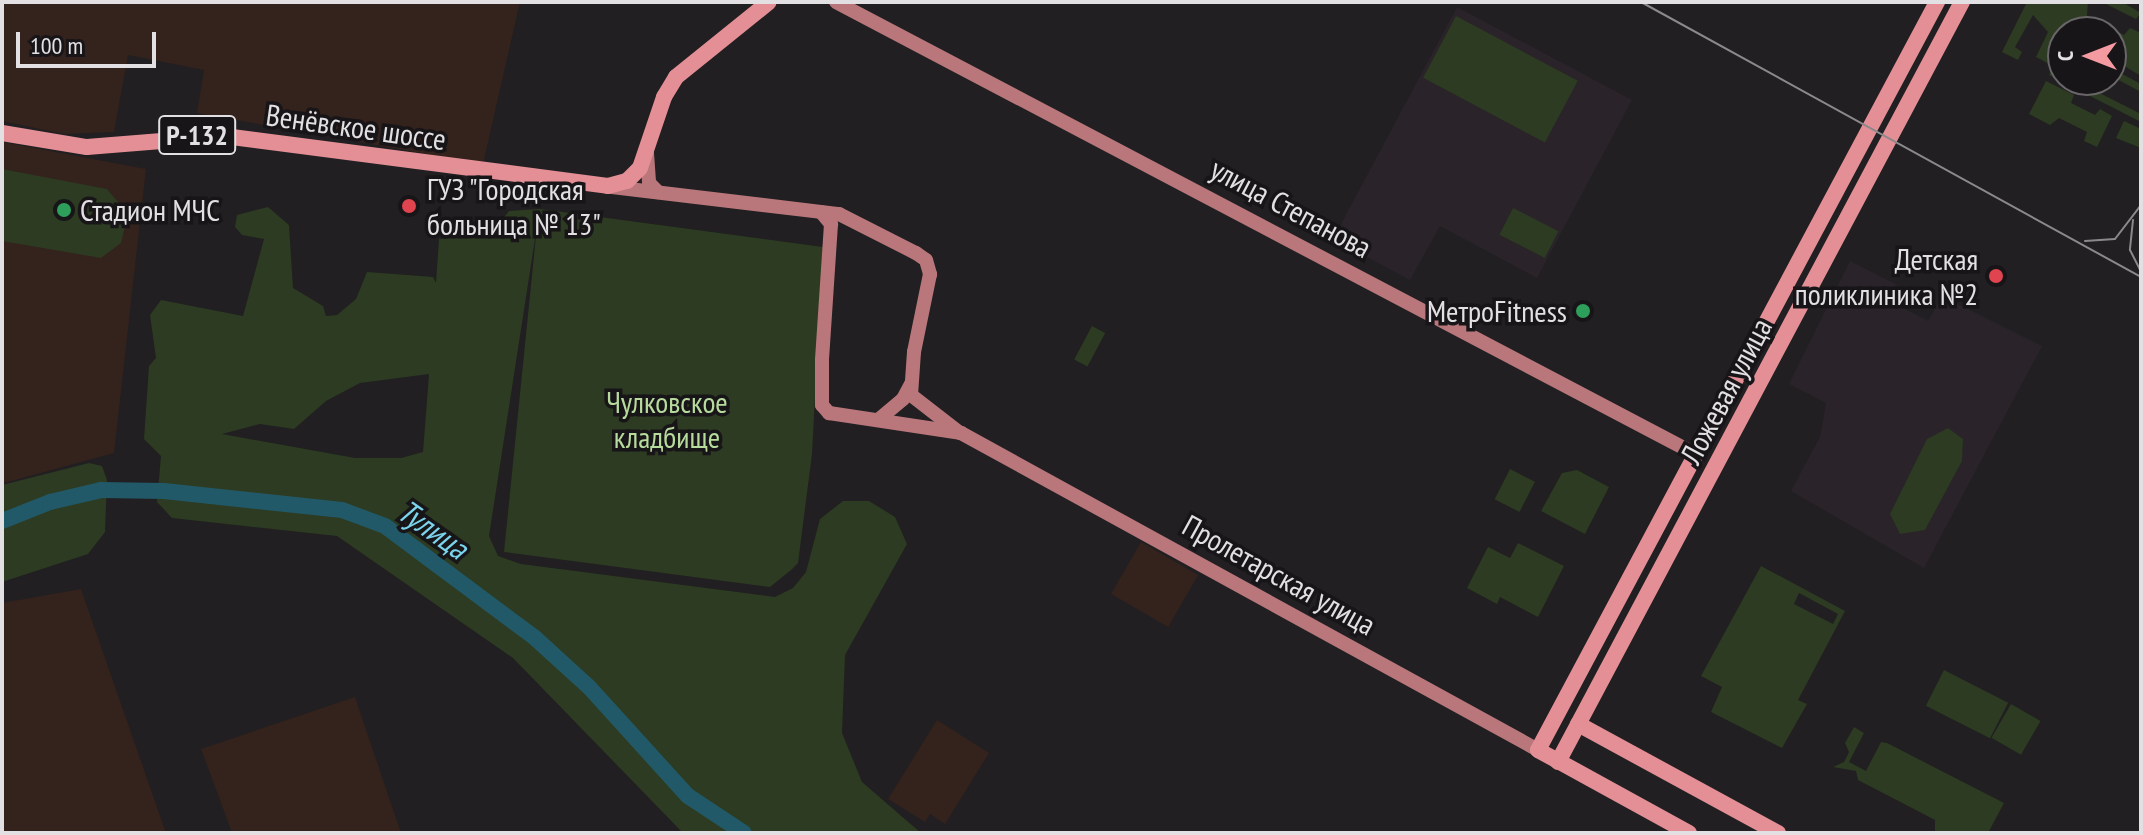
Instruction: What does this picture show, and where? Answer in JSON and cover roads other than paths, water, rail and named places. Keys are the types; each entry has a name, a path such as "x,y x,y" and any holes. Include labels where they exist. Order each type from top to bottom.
{"main road":[{"path":"608,186 632,177 647,152 660,106 676,77 769,2"},
{"name":"Ложевая улица","path":"1538,750 1937,2"},
{"name":"Ложевая улица","path":"1558,762 1718,467 1962,2"},
{"name":"Венёвское шоссе","path":"2,133 87,147 224,136 608,186"},
{"path":"1798,265 1818,275"},
{"name":"улица Степанова","path":"1697,455 1718,467"},
{"path":"1578,724 1778,833"},
{"path":"1579,773 1572,758 1578,742 1601,736"},
{"name":"Пролетарская улица","path":"1538,750 1689,833"}],"street":[{"name":"улица Степанова","path":"836,2 1697,455"},
{"path":"647,152 649,183 658,192"},
{"path":"608,186 821,212 868,226 930,266 911,384 903,399 878,420"},
{"name":"Пролетарская улица","path":"821,212 831,224 821,404 827,411 961,433 1538,750"},
{"path":"911,384 917,402 961,433"}],"waterway":[{"name":"Тулица","path":"2,521 50,502 101,490 164,491 342,510 385,526 534,637 589,687 688,796 744,833"}],"tram line":[{"path":"1641,2 2141,277"},
{"path":"2085,241 2115,239 2141,205"},
{"path":"2133,220 2130,250 2141,272"}],"place":[{"name":"ГУЗ \"Городская больница № 13\"","path":"409,206"},
{"name":"Стадион МЧС","path":"64,210"},
{"name":"Детская поликлиника №2","path":"1996,276"},
{"name":"МетроFitness","path":"1583,311"}],"park label":[{"name":"Чулковское кладбище","path":"667,419"}]}
